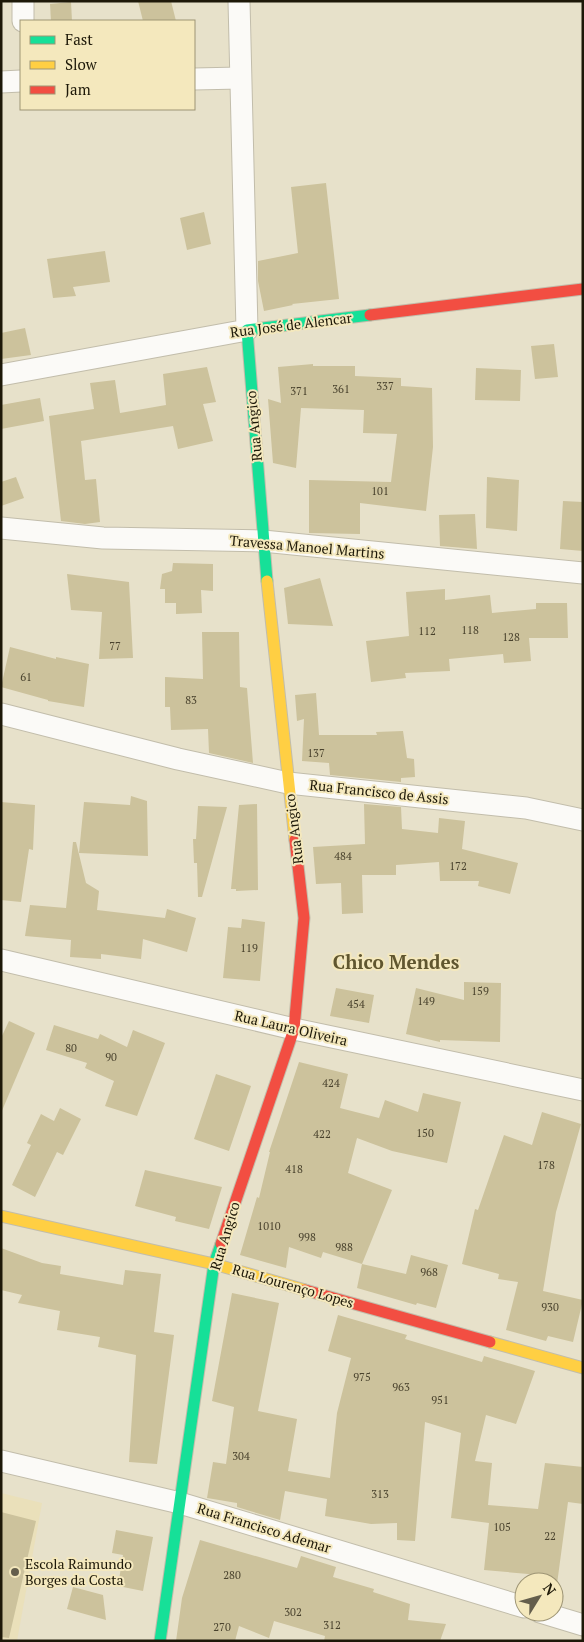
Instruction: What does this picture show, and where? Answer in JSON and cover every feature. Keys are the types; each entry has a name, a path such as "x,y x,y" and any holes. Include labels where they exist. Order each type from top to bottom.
{"street":[{"path":"23,1 23,20"},
{"name":"Rua Angico","path":"160,1641 214,1264 294,1029 304,918 288,783 264,541 247,330 239,1"},
{"path":"195,79 240,78"},
{"path":"1,82 20,81"},
{"name":"Rua José de Alencar","path":"1,375 247,330 583,289"},
{"name":"Travessa Manoel Martins","path":"1,528 103,538 264,541 583,573"},
{"name":"Rua Francisco de Assis","path":"1,714 178,759 288,783 526,808 583,820"},
{"name":"Rua Laura Oliveira","path":"1,960 294,1029 583,1090"},
{"name":"Rua Lourenço Lopes","path":"1,1216 214,1264 583,1368"},
{"name":"Rua Francisco Ademar","path":"1,1461 180,1503 514,1604"},
{"path":"564,1619 583,1625"}],"shaded area":[{"name":"Escola Raimundo Borges da Costa","path":"1,1493 42,1503 17,1641 1,1641"}],"building":[{"path":"138,1 171,1 176,20 143,20"},
{"path":"71,2 72,20 51,20 50,4"},
{"path":"326,183 339,299 292,304 264,311 258,281 258,261 298,253 291,187"},
{"path":"204,212 211,244 187,250 180,218"},
{"path":"105,251 110,282 73,287 76,296 53,298 47,259"},
{"path":"25,328 31,355 1,359 1,333"},
{"path":"554,344 558,377 535,379 531,346"},
{"path":"313,364 313,366 355,366 355,376 401,378 401,386 432,388 433,447 426,511 360,503 360,534 309,533 309,480 391,482 397,434 363,433 364,410 301,408 296,468 273,463 268,399 281,403 278,367"},
{"path":"207,367 216,402 203,404 213,441 178,449 173,426 81,441 85,480 96,479 100,522 85,524 61,521 49,416 94,409 90,383 115,380 120,413 166,405 163,374"},
{"path":"476,368 521,370 520,401 475,400"},
{"path":"40,398 44,421 1,429 1,405"},
{"path":"16,477 24,498 1,506 1,482"},
{"path":"487,477 519,480 517,531 486,528"},
{"path":"563,501 583,502 583,551 560,549"},
{"path":"475,514 477,549 440,546 439,515"},
{"path":"173,563 213,564 213,591 201,590 202,613 176,614 176,603 165,603 165,589 160,589 162,574 172,571"},
{"path":"67,574 129,582 133,658 99,659 102,612 71,610"},
{"path":"320,578 333,626 288,624 284,588"},
{"path":"445,589 445,600 490,595 492,613 536,609 536,603 567,603 568,638 529,638 531,661 504,663 503,654 449,659 450,671 405,673 406,678 371,682 366,641 409,636 406,592"},
{"path":"202,632 239,632 240,687 247,688 253,763 209,753 208,729 171,730 170,707 165,707 165,677 203,679"},
{"path":"10,647 56,659 56,657 89,664 84,707 48,701 1,687"},
{"path":"316,693 319,735 377,735 376,732 403,731 407,758 414,759 415,777 401,778 401,782 330,775 329,763 302,761 304,719 297,721 295,695"},
{"path":"131,796 147,801 148,856 79,853 84,802 130,805"},
{"path":"1,802 35,805 33,850 29,849 21,902 1,900"},
{"path":"257,804 258,890 236,891 236,889 231,889 239,805"},
{"path":"364,804 401,807 402,829 438,833 439,818 465,821 462,849 518,863 510,894 478,886 479,881 440,881 439,862 396,865 396,875 362,875 363,913 342,914 341,883 316,884 313,847 365,844"},
{"path":"198,806 227,807 202,897 198,897 197,863 194,863 193,839 196,839"},
{"path":"73,842 76,842 86,883 99,891 97,910 165,918 167,909 196,918 187,952 143,939 141,959 101,954 101,959 70,957 71,940 25,936 30,905 66,908"},
{"path":"242,919 265,922 260,981 223,978 228,927 241,928"},
{"path":"464,982 501,983 500,1042 440,1040 440,1042 406,1034 416,988 464,1000"},
{"path":"336,988 374,995 369,1023 330,1016"},
{"path":"9,1021 35,1033 1,1113 1,1038"},
{"path":"54,1025 98,1039 100,1034 127,1047 133,1030 165,1043 137,1116 105,1106 114,1081 85,1068 87,1063 46,1050"},
{"path":"299,1062 348,1074 340,1108 379,1118 385,1100 418,1112 423,1093 461,1102 447,1163 392,1151 357,1138 348,1173 392,1190 362,1264 323,1252 321,1258 289,1247 286,1268 240,1255 257,1197 259,1198 269,1152"},
{"path":"216,1074 251,1086 229,1151 194,1139"},
{"path":"60,1108 81,1119 63,1155 57,1152 35,1197 12,1185 31,1145 27,1143 41,1114 54,1121"},
{"path":"542,1112 581,1124 556,1212 543,1291 583,1300 573,1342 548,1336 546,1341 506,1330 518,1282 498,1279 499,1274 462,1264 475,1209 478,1210 504,1135 532,1145"},
{"path":"145,1170 222,1187 209,1229 175,1221 176,1217 135,1206"},
{"path":"1,1248 42,1263 61,1266 60,1274 123,1285 125,1270 161,1274 154,1332 174,1335 157,1464 129,1462 136,1355 98,1347 100,1337 57,1330 60,1311 18,1303 22,1295 1,1290"},
{"path":"411,1255 448,1265 436,1308 417,1303 416,1305 357,1288 362,1264 406,1274"},
{"path":"232,1293 279,1303 258,1411 297,1419 288,1471 330,1478 337,1413 351,1358 328,1351 338,1315 407,1335 405,1339 482,1362 484,1356 535,1371 516,1424 486,1415 475,1461 492,1463 488,1505 538,1509 545,1463 583,1467 583,1504 568,1502 559,1572 514,1573 484,1570 489,1523 451,1518 461,1433 425,1422 415,1541 397,1540 397,1523 371,1524 325,1516 327,1499 285,1491 280,1520 237,1507 237,1503 207,1498 213,1462 226,1464 234,1407 212,1401"},
{"name":"Escola Raimundo Borges da Costa","path":"1,1512 36,1521 9,1638 1,1637"},
{"path":"116,1530 153,1537 143,1591 118,1586 123,1555 112,1553"},
{"path":"200,1540 297,1568 301,1556 336,1567 333,1577 374,1589 373,1592 410,1604 408,1620 446,1624 440,1641 324,1641 325,1636 274,1621 269,1638 239,1626 235,1641 176,1641 182,1598"},
{"path":"73,1587 103,1595 106,1620 67,1609"}],"traffic: fast":[{"path":"267,581 247,330 370,315"},
{"path":"160,1641 214,1264 221,1244"}],"traffic: slow":[{"path":"267,581 295,840"},
{"path":"1,1216 214,1264 305,1290"},
{"path":"490,1342 583,1368"}],"traffic: jam":[{"path":"370,315 583,289"},
{"path":"221,1244 294,1029 304,918 295,840"},
{"path":"305,1290 490,1342"}],"place":[{"name":"Escola Raimundo Borges da Costa","path":"15,1572"}],"district":[{"name":"Chico Mendes","path":"396,962"}]}
